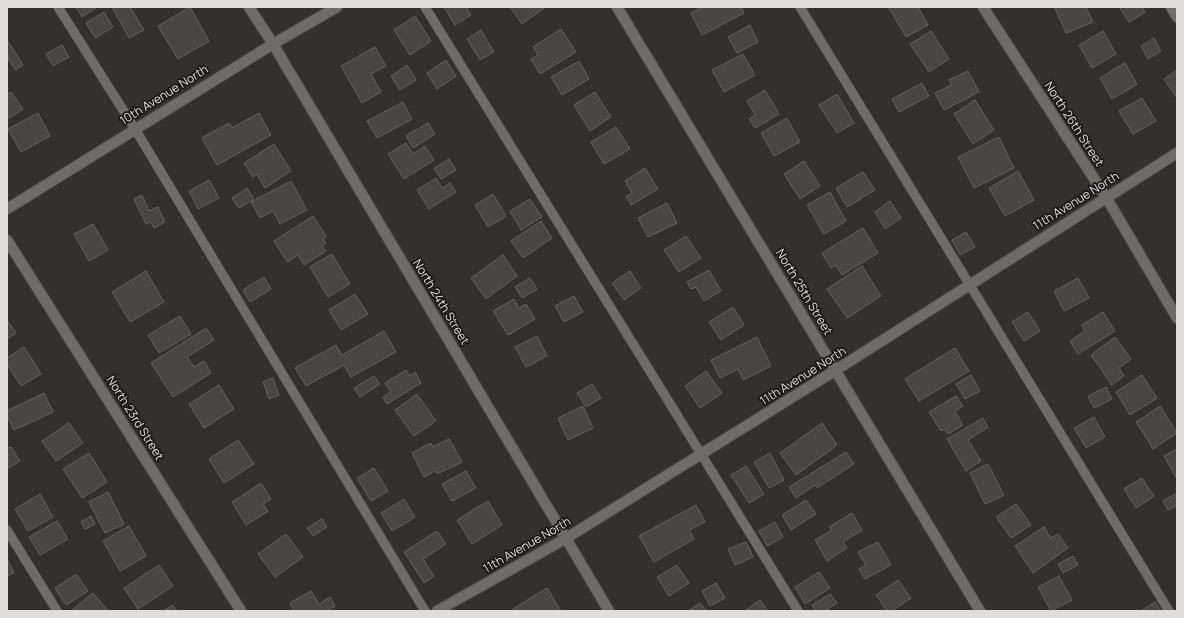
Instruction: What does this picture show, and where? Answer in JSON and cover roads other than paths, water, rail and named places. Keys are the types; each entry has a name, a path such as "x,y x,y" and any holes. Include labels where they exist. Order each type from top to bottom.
{"street":[{"name":"North 24th Street","path":"250,7 609,611"},
{"name":"10th Avenue North","path":"7,209 273,44 337,7"},
{"name":"North 25th Street","path":"617,7 980,611"},
{"name":"North 26th Street","path":"983,7 1106,197 1177,318"},
{"name":"11th Avenue North","path":"437,611 565,539 836,370 1177,153"},
{"name":"North 23rd Street","path":"7,240 241,611"}],"lane":[{"path":"58,7 135,129 426,611"},
{"path":"425,7 798,611"},
{"path":"800,7 1169,611"},
{"path":"1170,7 1177,18"},
{"path":"7,530 57,611"}]}
